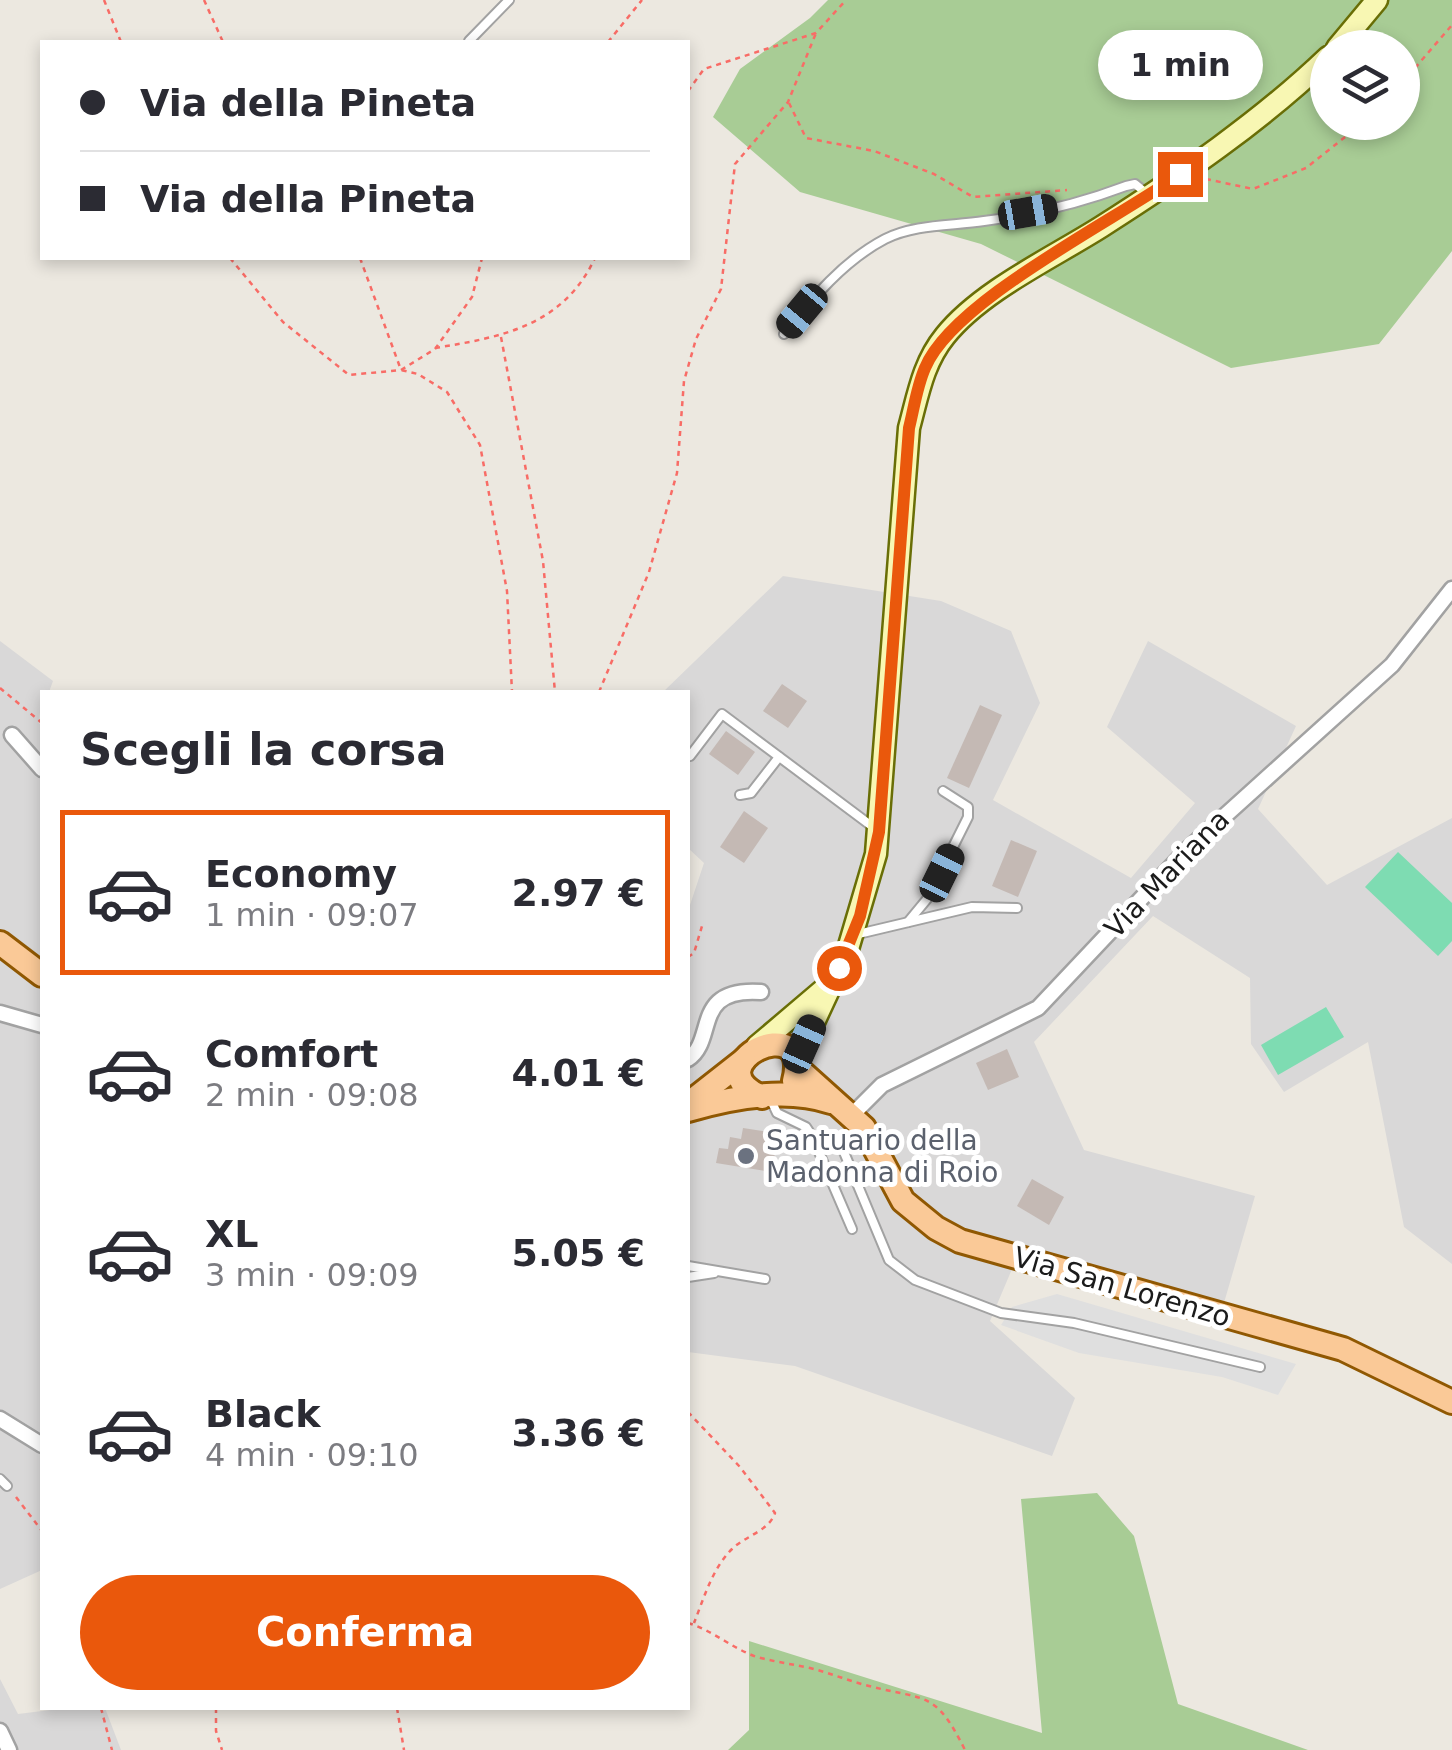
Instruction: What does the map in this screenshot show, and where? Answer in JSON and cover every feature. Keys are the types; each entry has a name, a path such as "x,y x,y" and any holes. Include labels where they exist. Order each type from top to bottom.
{"main road":[{"path":"1352,30 1377,0"},
{"path":"769,1097 791,1086 796,1065 854,935 879,832 909,428 925,367 944,336 974,307 1149,196 1286,97 1310,74"},
{"path":"0,943 40,973"},
{"path":"690,1105 818,996 839,968"},
{"path":"751,1053 770,1044 782,1047 796,1065"},
{"path":"751,1053 746,1084 769,1097"},
{"name":"Via San Lorenzo","path":"796,1065 873,1140 903,1201 936,1228 960,1241 1343,1349 1452,1402"},
{"path":"690,1107 726,1100 814,1097 847,1112"}],"street":[{"name":"Via Mariana","path":"847,1112 882,1085 1038,1008 1187,850 1392,665 1452,589"},
{"path":"12,735 40,767"},
{"path":"690,1058 714,1008 734,992 760,992"},
{"path":"0,1013 40,1024"},
{"path":"0,1419 40,1444"},
{"path":"0,1732 9,1750"}],"lane":[{"path":"469,40 509,0"},
{"path":"784,334 846,265 889,237 914,229 988,221 1074,204 1135,184 1149,196"},
{"path":"690,756 722,714 879,832"},
{"path":"740,795 751,792 779,757"},
{"path":"908,922 928,898 968,816 968,807 944,790"},
{"path":"854,935 972,907 1017,908"},
{"path":"769,1097 777,1113 806,1128 812,1136 852,1229"},
{"path":"812,1136 830,1137 841,1145 889,1260 903,1275 1002,1313 1074,1323 1260,1367"},
{"path":"690,1266 765,1279"},
{"path":"690,1278 718,1272"}],"path":[{"path":"104,0 120,40"},
{"path":"204,0 222,40"},
{"path":"610,40 642,0"},
{"path":"600,690 649,572 677,472 684,381 696,339 722,289 735,164 788,102 816,33 846,0"},
{"path":"1420,62 1452,25"},
{"path":"690,88 704,69 816,33"},
{"path":"788,102 806,138 874,151 934,174 973,197 1074,190"},
{"path":"1180,174 1253,189 1306,168 1341,140"},
{"path":"232,260 283,322 349,375 401,370 418,374 447,392 480,445 507,591 512,690"},
{"path":"361,260 401,370"},
{"path":"401,370 435,348 472,298 482,260"},
{"path":"435,348 501,338 548,316 589,270 593,260"},
{"path":"501,338 543,561 554,690"},
{"path":"0,688 40,721"},
{"path":"690,956 702,926"},
{"path":"690,1414 740,1467 776,1513 773,1521 734,1546 721,1562 694,1625"},
{"path":"3,1482 40,1528"},
{"path":"690,1624 744,1652 780,1664 871,1687 912,1692 936,1706 951,1721 965,1750"},
{"path":"102,1710 112,1750"},
{"path":"216,1710 216,1731 222,1750"},
{"path":"398,1710 404,1750"}],"shaded area":[{"path":"783,576 941,601 1011,631 1040,703 993,800 1131,878 1195,803 1107,727 1148,641 1296,726 1258,809 1327,885 1452,818 1452,1264 1404,1227 1368,1042 1284,1092 1251,1044 1250,978 1153,916 1034,1042 1084,1150 1255,1196 1217,1327 1012,1269 990,1321 1075,1398 1052,1456 795,1366 690,1352 690,905 704,863 690,850 690,690 665,690"},
{"path":"0,641 53,681 50,690 40,690 39,723 40,1571 0,1589"},
{"path":"1057,1294 1296,1364 1278,1395 1222,1377 1079,1353 1001,1325 1012,1307"},
{"path":"0,1679 18,1714 106,1710 121,1750 0,1750"}],"green space":[{"path":"828,0 1452,0 1452,251 1379,344 1231,368 981,244 800,192 713,117 740,69 810,18"},
{"path":"1398,852 1452,903 1452,941 1438,956 1365,887"},
{"path":"1326,1007 1344,1037 1278,1075 1261,1045"},
{"path":"1097,1493 1134,1536 1178,1704 1308,1750 728,1750 749,1730 749,1641 1042,1733 1021,1499"}],"building":[{"path":"782,684 807,701 788,728 763,711"},
{"path":"980,705 1002,715 969,788 947,778"},
{"path":"726,731 755,752 738,775 709,754"},
{"path":"744,811 768,828 744,863 720,847"},
{"path":"1011,840 1037,851 1018,897 992,886"},
{"path":"1007,1049 1019,1077 988,1090 976,1063"},
{"name":"Santuario della Madonna di Roio","path":"743,1128 768,1132 766,1142 777,1144 771,1172 716,1163 719,1148 728,1149 730,1137 741,1139"},
{"path":"1032,1179 1064,1197 1049,1225 1017,1206"}],"place":[{"name":"Santuario della Madonna di Roio","path":"746,1156"}],"route":[{"path":"839,968 860,916 879,832 909,428 925,367 944,336 974,307 1180,174"}]}
